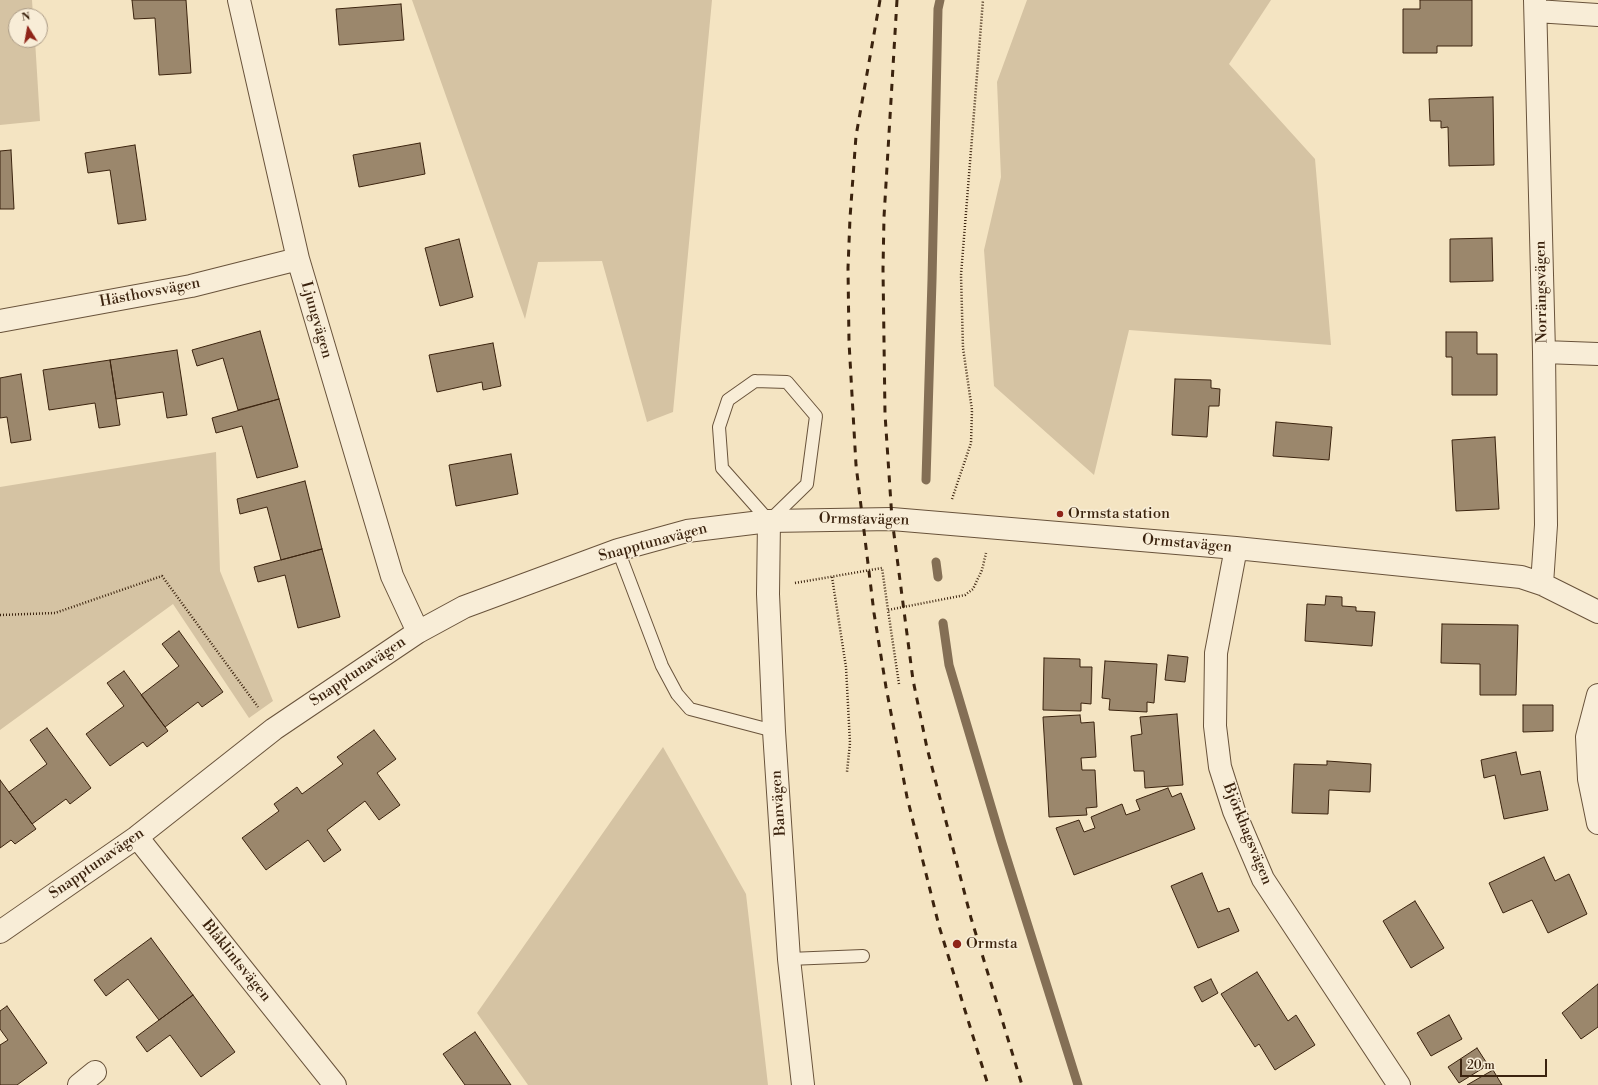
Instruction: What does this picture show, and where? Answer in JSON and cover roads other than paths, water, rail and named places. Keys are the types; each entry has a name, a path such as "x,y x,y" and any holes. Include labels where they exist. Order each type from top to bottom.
{"street":[{"name":"Ljungvägen","path":"238,0 298,259 392,576 418,632"},
{"path":"1536,6 1598,15"},
{"name":"Norrängsvägen","path":"1536,6 1544,352 1546,525 1542,584"},
{"name":"Hästhovsvägen","path":"0,321 191,286 298,259"},
{"path":"1544,352 1598,354"},
{"name":"Ormstavägen","path":"769,521 862,518 944,523 1236,548 1521,577 1542,584 1598,612"},
{"name":"Snapptunavägen","path":"0,932 137,837 274,729 418,632 464,607 618,550 698,529 769,521"},
{"name":"Banvägen","path":"769,521 768,587 774,731 790,959 803,1085"},
{"name":"Björkhagsvägen","path":"1236,548 1216,653 1215,726 1220,767 1234,811 1263,879 1399,1085"},
{"path":"1598,695 1587,737 1589,779 1598,823"},
{"name":"Blåklintsvägen","path":"137,837 335,1085"}],"lane":[{"path":"755,381 787,382 816,416 807,484 769,521 722,468 719,427 728,400 755,381"},
{"path":"618,550 662,666 676,694 690,709 774,731"},
{"path":"790,959 863,956"}],"waterway":[{"path":"926,480 938,9 940,0"},
{"path":"936,562 938,577"},
{"path":"943,623 949,665 1001,840 1078,1085"}],"railway":[{"path":"880,0 856,136 850,218 848,268 849,342 856,465 874,613 886,687 907,797 939,926 988,1085"},
{"path":"897,0 884,217 883,269 885,414 892,519 913,680 927,748 971,918 1022,1085"}],"place":[{"name":"Ormsta station","path":"1060,514"},
{"name":"Ormsta","path":"957,944"}]}
